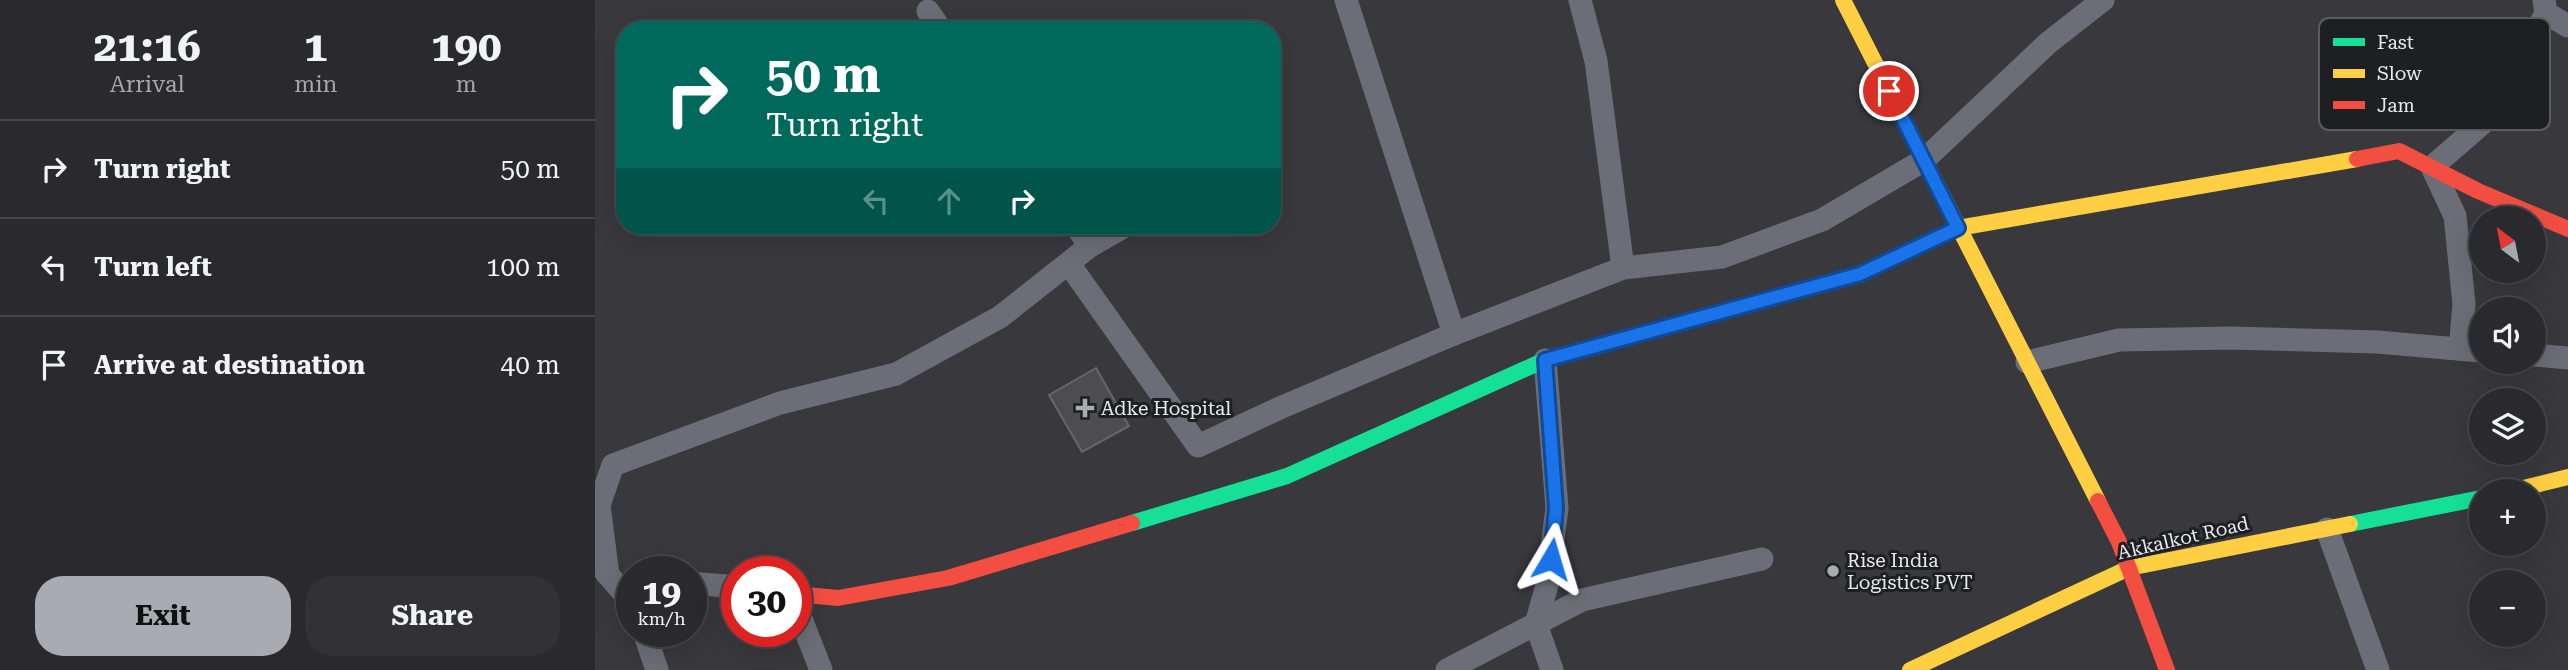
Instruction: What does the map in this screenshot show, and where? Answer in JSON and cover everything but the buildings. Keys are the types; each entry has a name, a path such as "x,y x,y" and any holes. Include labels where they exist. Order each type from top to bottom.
{"street":[{"path":"1346,0 1454,334"},
{"path":"1580,0 1596,61 1623,268"},
{"path":"1843,0 2119,542 2167,670"},
{"path":"1069,264 1198,446 1454,334 1623,268 1722,257 1822,220 1924,160 2048,43 2103,0"},
{"path":"2545,6 2568,26"},
{"path":"2432,167 2475,130"},
{"path":"812,596 838,598 948,578 1287,477 1545,360 1860,274 1958,228 2399,151 2490,197 2568,229"},
{"path":"2432,167 2455,215 2469,337"},
{"path":"1082,235 1090,246"},
{"path":"616,584 601,567 599,505 613,465 780,403 896,374 1000,317 1090,246 1109,235"},
{"path":"2027,362 2119,340 2230,338 2377,342 2469,350"},
{"path":"2546,356 2568,358"},
{"path":"1545,360 1556,508 1548,585 1536,624 1552,670"},
{"path":"2546,482 2568,477"},
{"name":"Akkalkot Road","path":"1910,670 2129,568 2469,500"},
{"path":"2327,529 2378,670"},
{"path":"1447,670 1582,600 1762,559"},
{"path":"649,647 656,670"},
{"path":"812,647 821,670"}],"traffic: fast":[{"path":"1132,523 1287,476 1545,360 1769,299"},
{"path":"2350,524 2469,500"}],"traffic: slow":[{"path":"1843,0 2098,501"},
{"path":"1769,299 1860,274 1958,228 2357,159"},
{"path":"2546,482 2568,477"},
{"path":"1910,670 2129,568 2350,524"}],"traffic: jam":[{"path":"2357,159 2399,151 2478,191 2568,229"},
{"path":"2098,501 2119,542 2167,670"},
{"path":"812,596 838,598 948,578 1132,523"}],"place":[{"name":"Adke Hospital","path":"1085,408"},
{"name":"Rise India Logistics PVT","path":"1833,571"}],"route":[{"path":"1551,559 1556,508 1545,360 1860,274 1958,228 1889,91"}]}
